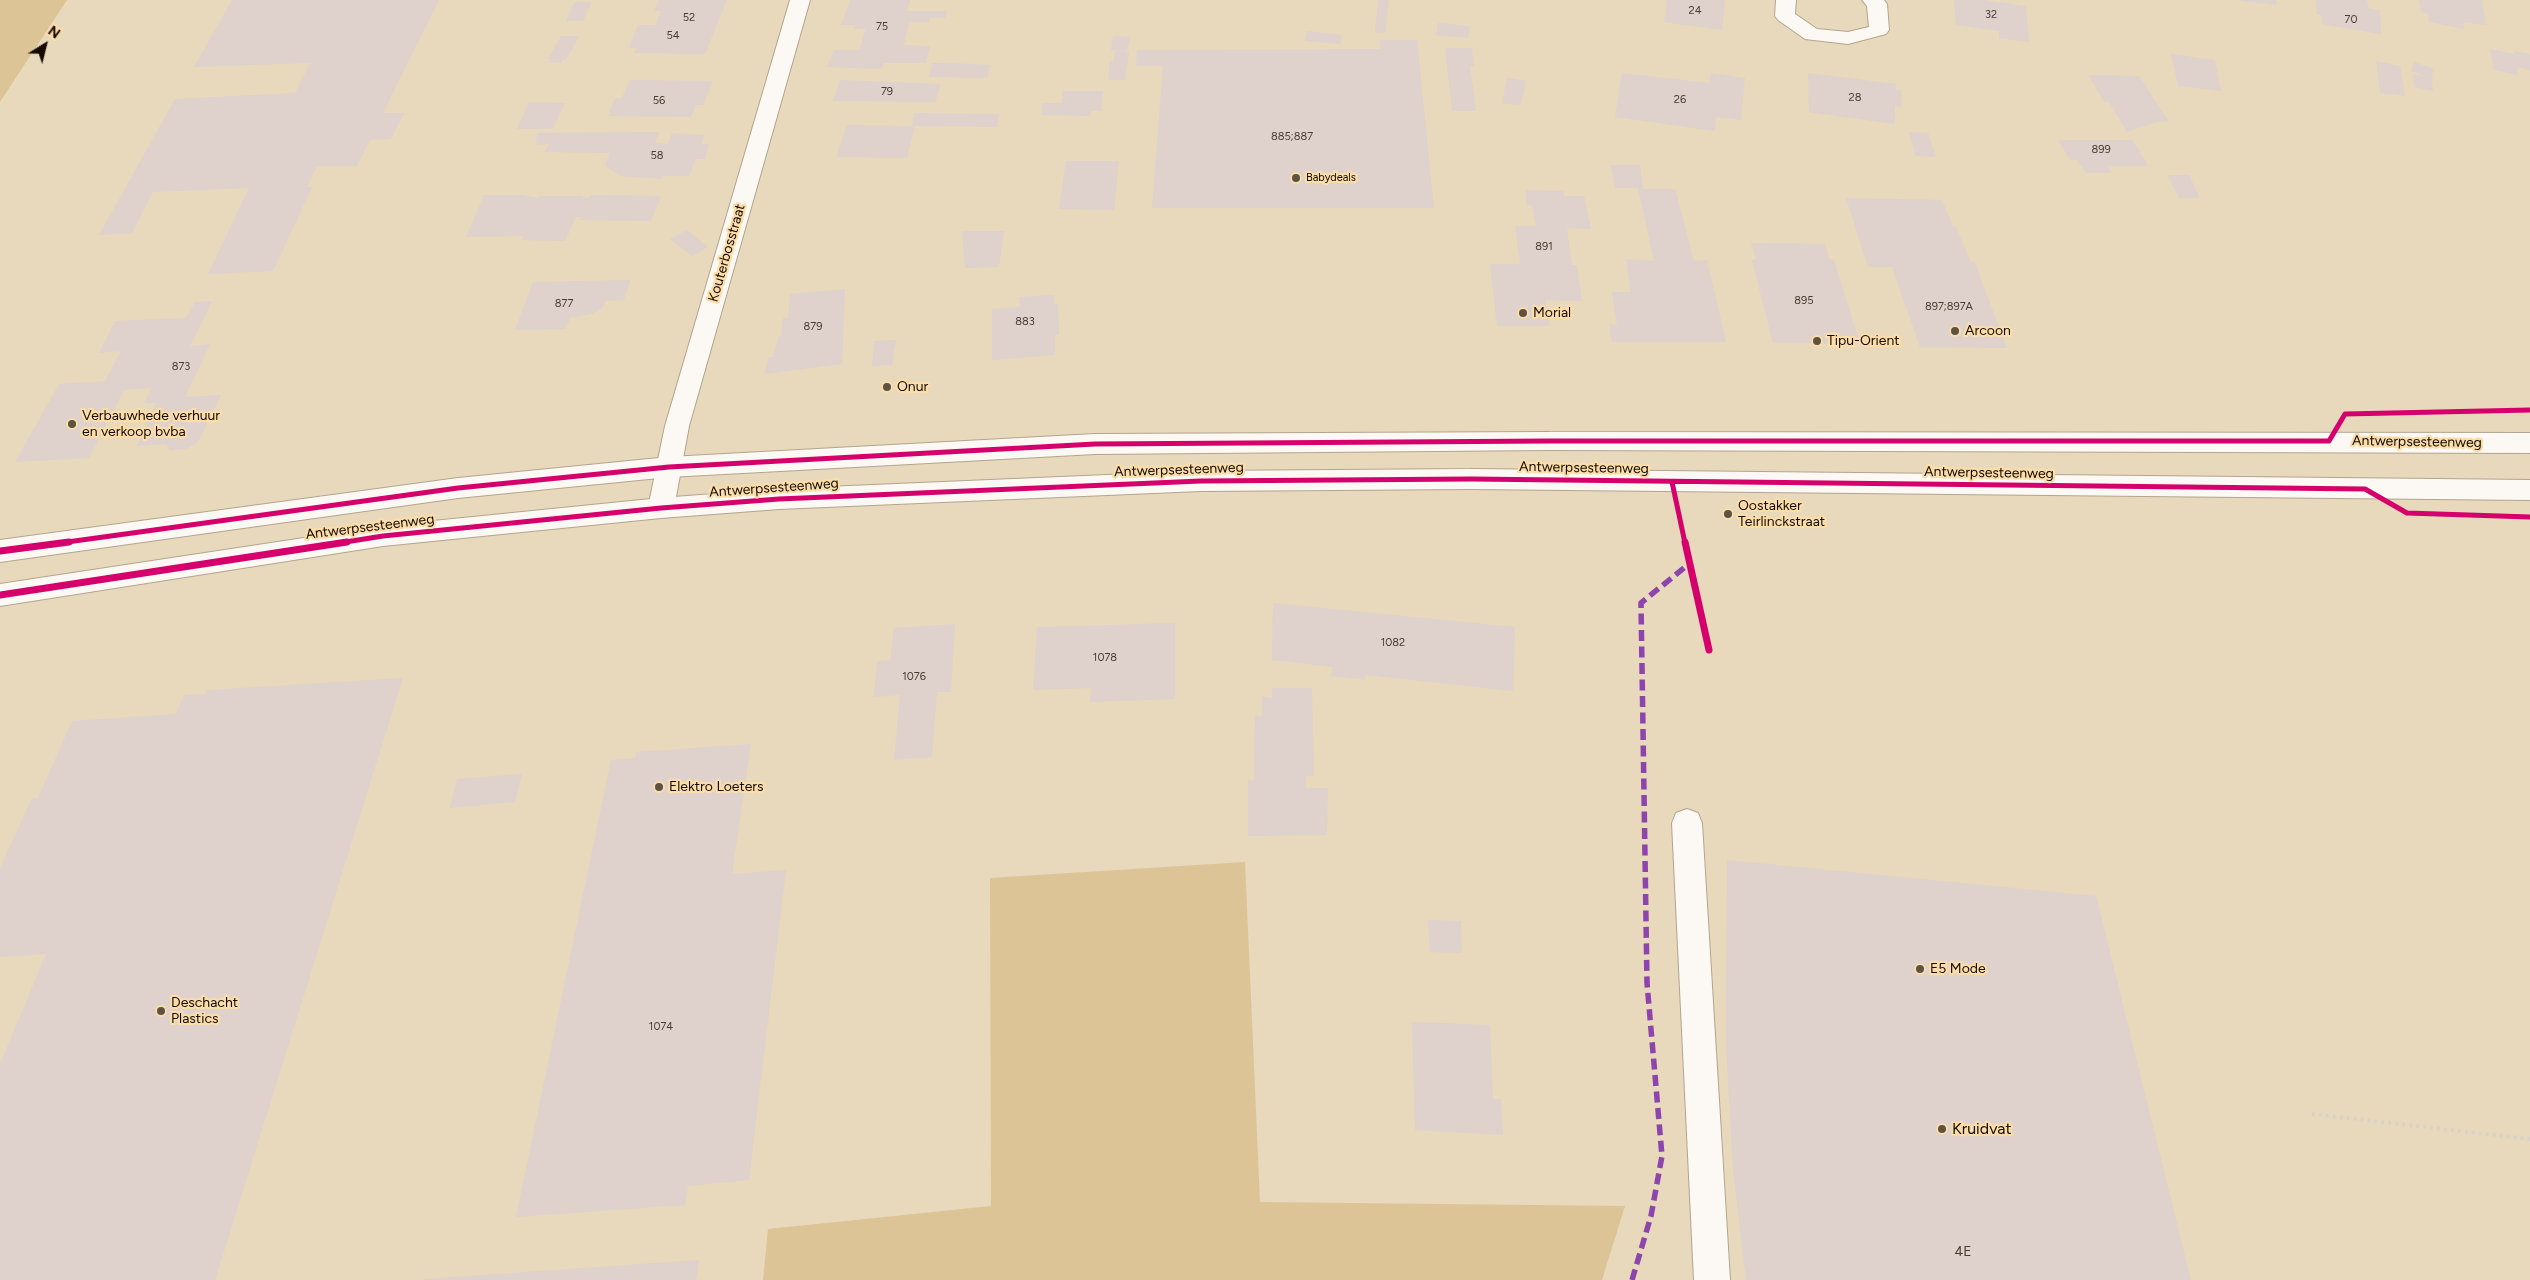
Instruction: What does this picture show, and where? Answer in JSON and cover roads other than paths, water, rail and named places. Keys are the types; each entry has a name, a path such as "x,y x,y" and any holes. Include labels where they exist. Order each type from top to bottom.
{"main road":[{"name":"Kouterbosstraat","path":"662,508 677,426 800,0"},
{"path":"1786,0 1785,16 1812,36 1848,38 1879,30 1876,4 1872,0"},
{"name":"Antwerpsesteenweg","path":"0,551 458,488 669,467 1114,444 1900,441 2530,443"},
{"name":"Antwerpsesteenweg","path":"0,595 383,536 779,498 1269,479 2530,490"},
{"path":"1687,823 1712,1280"}],"place":[{"name":"Babydeals","path":"1296,178"},
{"name":"Morial","path":"1523,313"},
{"name":"Arcoon","path":"1955,331"},
{"name":"Tipu-Orient","path":"1817,341"},
{"name":"Onur","path":"887,387"},
{"name":"Verbauwhede verhuur en verkoop bvba","path":"72,424"},
{"name":"Oostakker Teirlinckstraat","path":"1728,514"},
{"name":"Elektro Loeters","path":"659,787"},
{"name":"E5 Mode","path":"1920,969"},
{"name":"Deschacht Plastics","path":"161,1011"},
{"name":"Kruidvat","path":"1942,1129"}]}
